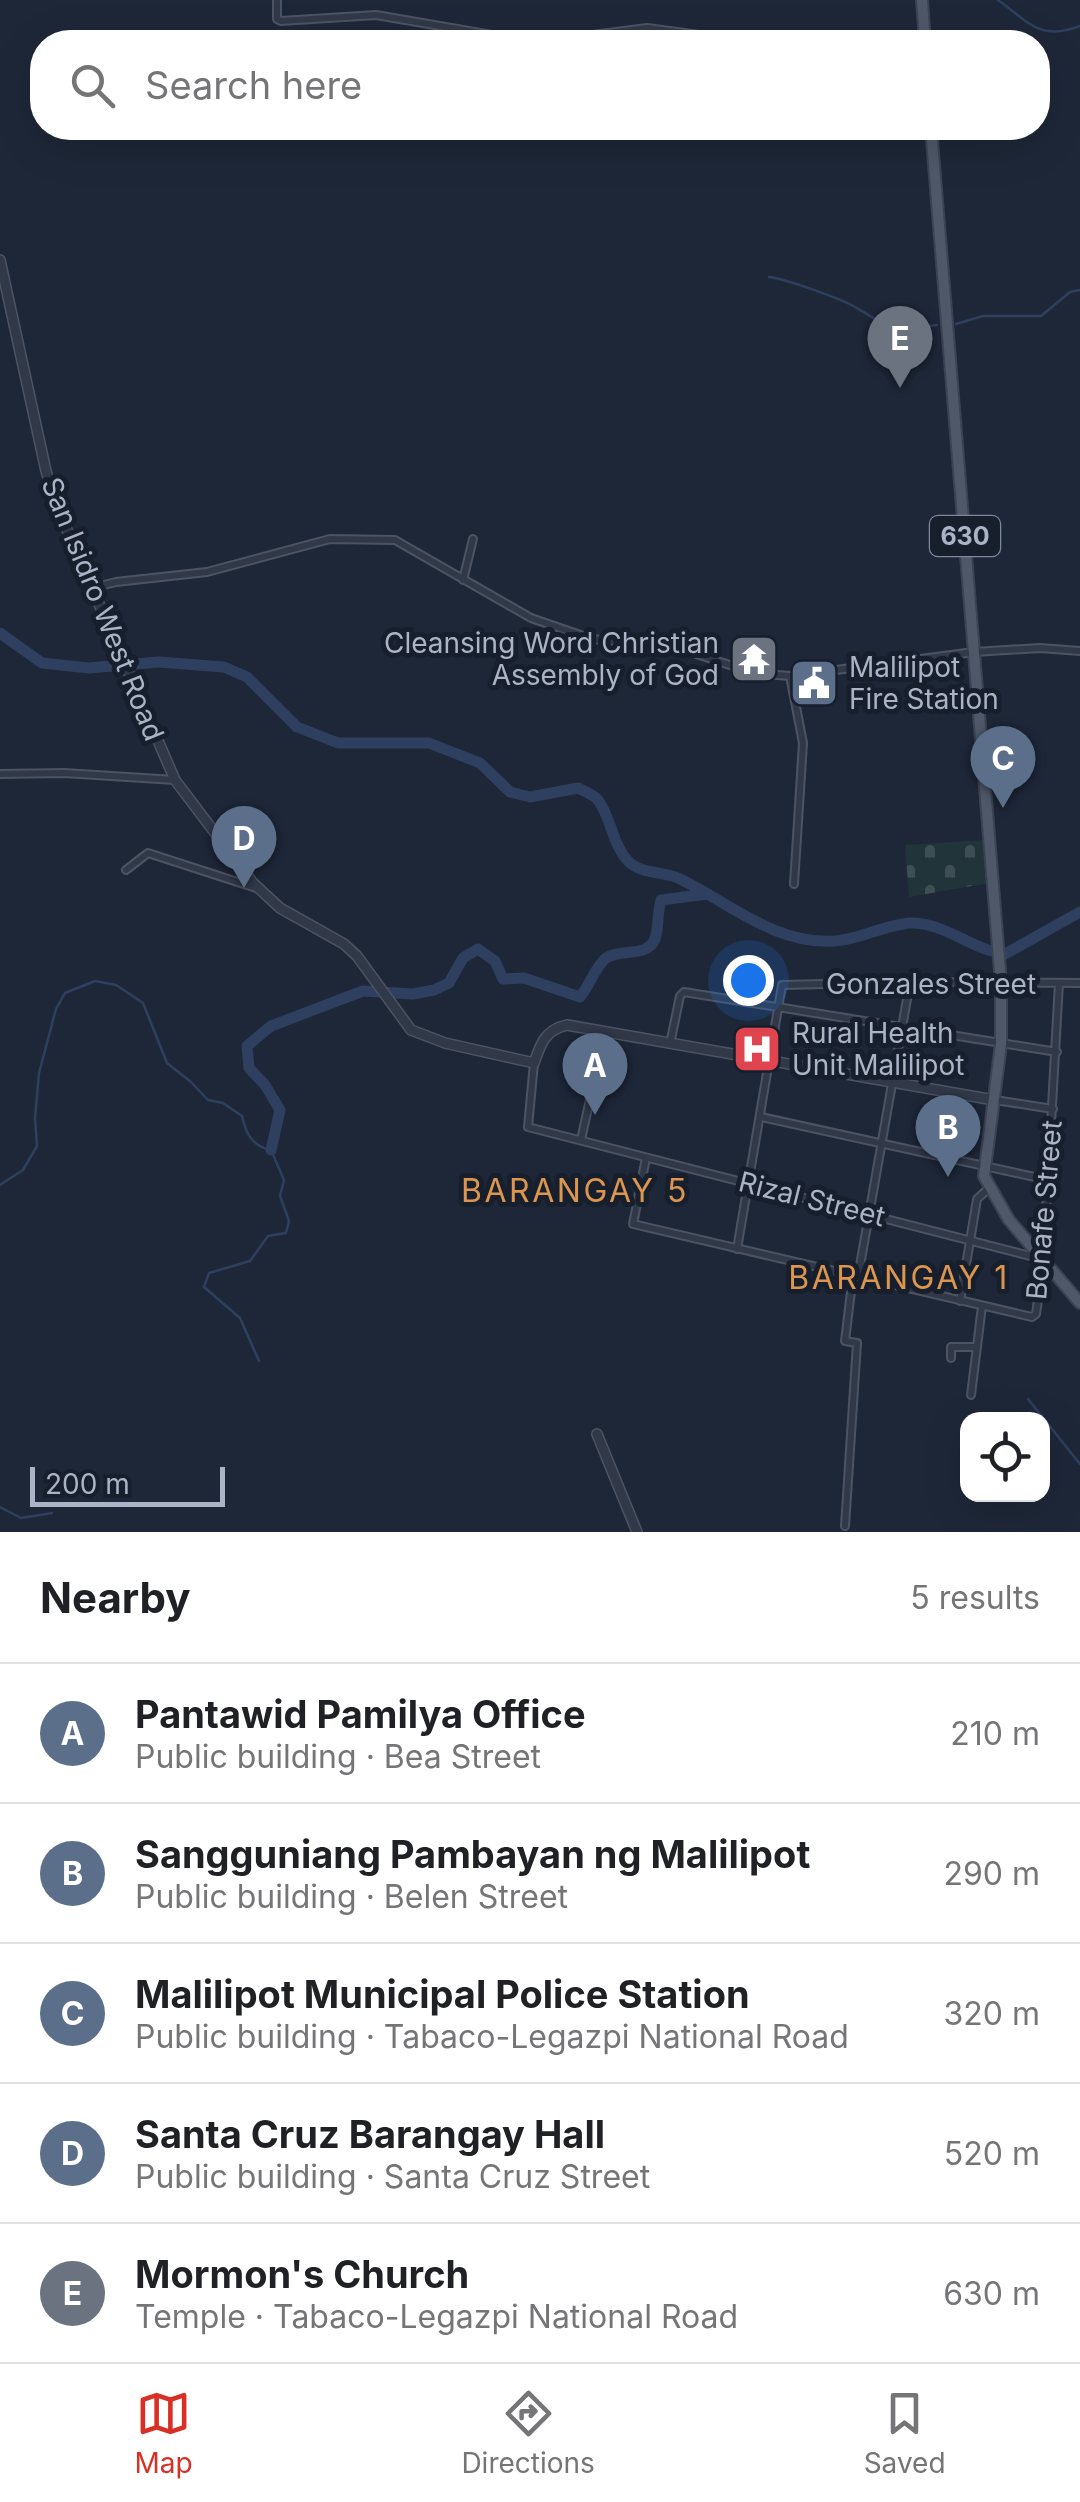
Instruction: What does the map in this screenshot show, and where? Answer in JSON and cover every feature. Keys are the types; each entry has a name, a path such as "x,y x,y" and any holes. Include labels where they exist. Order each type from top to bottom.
{"main road":[{"path":"922,0 924,30"},
{"name":"630","path":"932,140 999,959 1000,1044 983,1167 988,1189 1041,1261 1080,1304"}],"street":[{"path":"278,0 277,19 281,21 376,15 465,30"},
{"path":"631,30 662,30"},
{"name":"San Isidro West Road","path":"0,260 46,471 58,509 174,780 258,888 280,908 344,944 368,968 410,1030 425,1038 534,1062"},
{"path":"90,588 207,572 310,543 349,537 404,543 516,612 592,639 661,645 754,674 790,676 974,652 1040,648 1080,651"},
{"path":"463,580 472,538"},
{"path":"790,676 803,743 794,884"},
{"path":"0,774 64,773 174,780"},
{"path":"126,870 148,853 258,888"},
{"path":"845,1526 857,1343 846,1340 910,982"},
{"name":"Bonafe Street","path":"982,1306 1032,1317 1036,1314 1059,983"},
{"name":"Gonzales Street","path":"779,1009 782,986 1080,983"},
{"path":"670,1046 684,992 1057,1052"},
{"path":"737,1249 779,1009"},
{"path":"534,1062 546,1035 553,1028 567,1025 670,1046 1053,1109"},
{"path":"581,1140 605,1032"},
{"name":"Rizal Street","path":"534,1062 528,1127 1041,1261"},
{"path":"761,1117 1048,1180"},
{"path":"646,1158 633,1224 982,1306 971,1395"},
{"path":"960,1301 977,1199 988,1189"},
{"path":"950,1358 952,1347 975,1347"},
{"path":"598,1434 637,1532"}],"green space":[{"path":"985,840 989,883 909,897 905,845"}],"waterway":[{"path":"998,0 1026,22 1044,30"},
{"path":"1050,31 1080,26"},
{"path":"769,277 839,300 898,329 937,325"},
{"path":"956,324 983,316 1041,316 1070,292 1080,290"},
{"path":"0,633 42,663 89,668 159,662 224,667 247,677 297,727 338,743 429,743 480,763 510,792 530,797 578,788 598,800 629,862 680,879 792,936 835,941 901,924 922,924 1005,954 1080,912"},
{"path":"271,1150 280,1110 249,1068 247,1046 271,1026 363,991 413,994 434,990 449,983 463,958 478,949 495,961 503,979 524,978 580,997 606,958 651,945 661,900 707,894"},
{"path":"0,1185 23,1170 37,1146 39,1073 56,1009 65,993 95,981 116,985 143,1003 167,1063 208,1100 223,1103 242,1116 251,1138 271,1150 284,1180 280,1196 289,1221 286,1233 268,1236 250,1261 209,1273 204,1287 240,1318 259,1361"},
{"path":"1028,1399 1080,1464"},
{"path":"0,1507 21,1518 52,1513"}],"place":[{"name":"Mormon's Church","path":"900,388"},
{"name":"Cleansing Word Christian Assembly of God","path":"754,659"},
{"name":"Malilipot Fire Station","path":"814,683"},
{"name":"Malilipot Municipal Police Station","path":"1003,808"},
{"name":"Santa Cruz Barangay Hall","path":"244,888"},
{"name":"Rural Health Unit Malilipot","path":"757,1049"},
{"name":"Pantawid Pamilya Office","path":"595,1115"},
{"name":"Sangguniang Pambayan ng Malilipot","path":"948,1177"}],"district":[{"name":"BARANGAY 5","path":"575,1191"},
{"name":"BARANGAY 1","path":"899,1278"}]}
